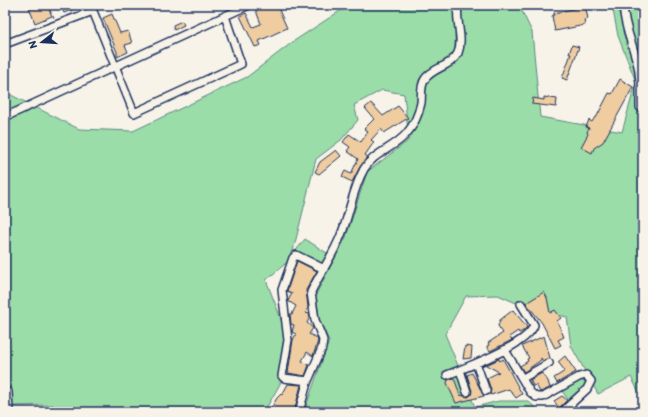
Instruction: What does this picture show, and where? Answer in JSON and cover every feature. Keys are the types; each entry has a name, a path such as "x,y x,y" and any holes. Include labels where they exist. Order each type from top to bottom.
{"street":[{"path":"5,118 249,5"},
{"path":"299,412 308,381 322,348 323,340 315,320 311,292 342,234 357,182 365,168 377,154 407,134 414,122 420,105 422,86 425,78 452,60 458,53 460,45 458,5"},
{"path":"623,5 623,17 639,68 640,107"},
{"path":"5,44 93,11 134,113 241,64 224,16"},
{"path":"308,381 284,378 282,376 288,340 282,290 293,258 296,255 324,269"},
{"path":"447,375 505,350 532,331 534,325 521,304"},
{"path":"505,350 530,392 536,397 543,397 579,377 586,376 591,381 587,389 562,412"},
{"path":"476,363 486,391"},
{"path":"523,378 549,363"},
{"path":"460,370 467,392"},
{"path":"8,392 9,412"}],"path":[{"path":"47,5 57,24"}],"green space":[{"path":"349,5 519,5 532,32 540,117 622,132 636,82 618,36 612,5 643,5 643,400 631,377 598,394 571,346 567,317 530,309 498,295 466,296 445,334 475,407 499,401 528,401 540,412 304,412 329,341 319,319 316,294 346,237 367,172 409,140 404,94 382,90 354,105 358,120 341,140 316,159 291,259 266,280 285,329 280,384 264,412 53,412 53,405 12,406 10,388 5,388 5,92 79,129 133,131 247,77 294,41"},
{"path":"305,239 330,255 318,266 294,253"},
{"path":"581,380 586,382 586,388 569,401 562,391"}],"building":[{"path":"28,5 47,5 52,16 35,23"},
{"path":"60,5 84,5 64,13"},
{"path":"263,5 291,5 279,10 287,28 259,41 261,45 255,47 240,16 246,13 253,27 261,24 255,8"},
{"path":"582,7 583,10 586,9 588,19 584,20 585,25 555,31 552,16 554,13"},
{"path":"112,14 120,33 128,31 132,43 125,45 128,52 117,57 117,52 103,18"},
{"path":"182,21 184,25 174,30 173,25"},
{"path":"572,45 579,47 567,80 562,78 571,54 569,54"},
{"path":"620,79 633,87 603,142 594,148 592,153 581,147 588,134 587,132 589,128 586,127 589,120 592,122 595,117 596,118 609,93 612,94"},
{"path":"544,97 557,99 556,107 532,104 533,98 544,100"},
{"path":"371,103 383,116 398,106 408,118 384,133 381,129 371,140 374,142 365,155 368,157 360,167 352,182 342,177 345,171 351,174 358,159 347,151 350,147 343,142 349,134 361,142 368,132 364,129 374,119 365,108"},
{"path":"336,150 341,156 319,174 315,172 320,162"},
{"path":"297,261 317,271 306,290 308,307 306,313 309,314 310,317 307,323 313,328 309,334 317,338 318,341 313,356 307,352 302,361 309,365 305,376 288,373 293,340 296,334 292,332 294,325 291,324 290,314 292,314 296,306 288,301 292,293 287,291"},
{"path":"544,292 547,298 550,313 555,310 561,318 557,321 564,337 558,340 561,345 555,348 542,323 526,303"},
{"path":"513,310 527,327 523,331 519,333 518,331 509,337 512,340 490,351 487,346 489,345 488,343 503,333 498,326 500,320"},
{"path":"544,336 550,358 543,361 541,358 541,360 524,372 520,366 528,361 527,359 529,358 522,346"},
{"path":"465,346 472,347 471,358 463,359"},
{"path":"565,356 576,372 557,383 554,378 565,371 558,362"},
{"path":"499,359 500,361 503,359 522,394 516,398 509,389 491,395 490,394 491,390 487,378 499,372 486,365"},
{"path":"472,373 484,396 456,403 447,383 448,380 454,378 460,395 468,397 471,395 472,391 467,375"},
{"path":"542,373 548,381 550,388 540,392 536,385 533,386 530,380"},
{"path":"288,384 301,385 294,412 269,412 277,398 281,394 282,395"},
{"path":"562,396 567,400 559,408 554,401"}]}
